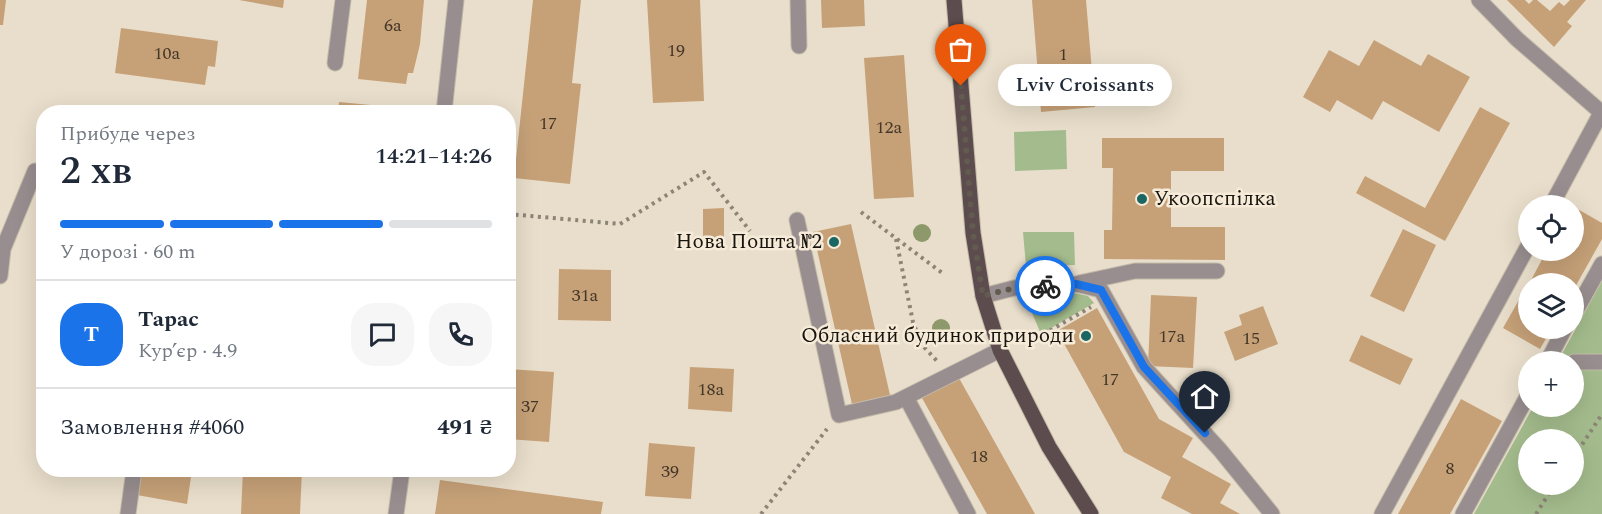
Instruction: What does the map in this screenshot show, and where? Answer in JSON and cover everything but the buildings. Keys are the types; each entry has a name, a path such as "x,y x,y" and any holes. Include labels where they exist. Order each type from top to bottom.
{"main road":[{"path":"954,0 973,233 983,296 1000,350 1049,447 1090,514"}],"street":[{"path":"335,63 343,0"},
{"path":"445,105 456,0"},
{"path":"798,0 799,46"},
{"path":"1479,0 1517,39 1602,113 1557,195"},
{"path":"0,276 4,236 36,177"},
{"path":"797,220 839,415 896,402 1000,350"},
{"path":"1382,514 1520,261"},
{"path":"1584,296 1602,264"},
{"path":"983,296 1014,288 1076,284 1135,271 1217,271"},
{"path":"1076,284 1101,290 1144,367 1220,450 1272,514"},
{"path":"1584,362 1602,362"},
{"path":"906,397 968,514"},
{"path":"1463,514 1518,413"},
{"path":"128,514 133,477"},
{"path":"396,514 401,477"}],"path":[{"path":"516,215 620,224 704,172 750,231"},
{"path":"861,212 945,275"},
{"path":"896,239 913,322 922,345 951,376"},
{"path":"1037,338 1106,299"},
{"path":"1584,442 1602,414"},
{"path":"761,514 839,415"},
{"path":"1536,514 1548,495"}],"green space":[{"path":"1066,130 1067,169 1015,171 1014,132"},
{"path":"1023,232 1074,232 1075,265 1026,266"},
{"path":"1602,281 1602,514 1474,514 1518,434 1518,495 1584,495 1584,429 1521,429 1527,417 1584,417 1584,351 1564,351 1570,339 1584,339 1584,314"},
{"path":"1069,292 1088,296 1094,303 1041,334 1032,313 1031,297"}],"way so far":[{"path":"961,86 973,233 983,296 1014,288 1045,286"}],"place":[{"name":"Lviv Croissants","path":"961,86"},
{"name":"Укоопспілка","path":"1142,199"},
{"name":"Нова Пошта №2","path":"834,242"},
{"name":"Обласний будинок природи","path":"1086,336"}],"route":[{"path":"1045,286 1076,284 1101,290 1144,367 1205,433"}]}
